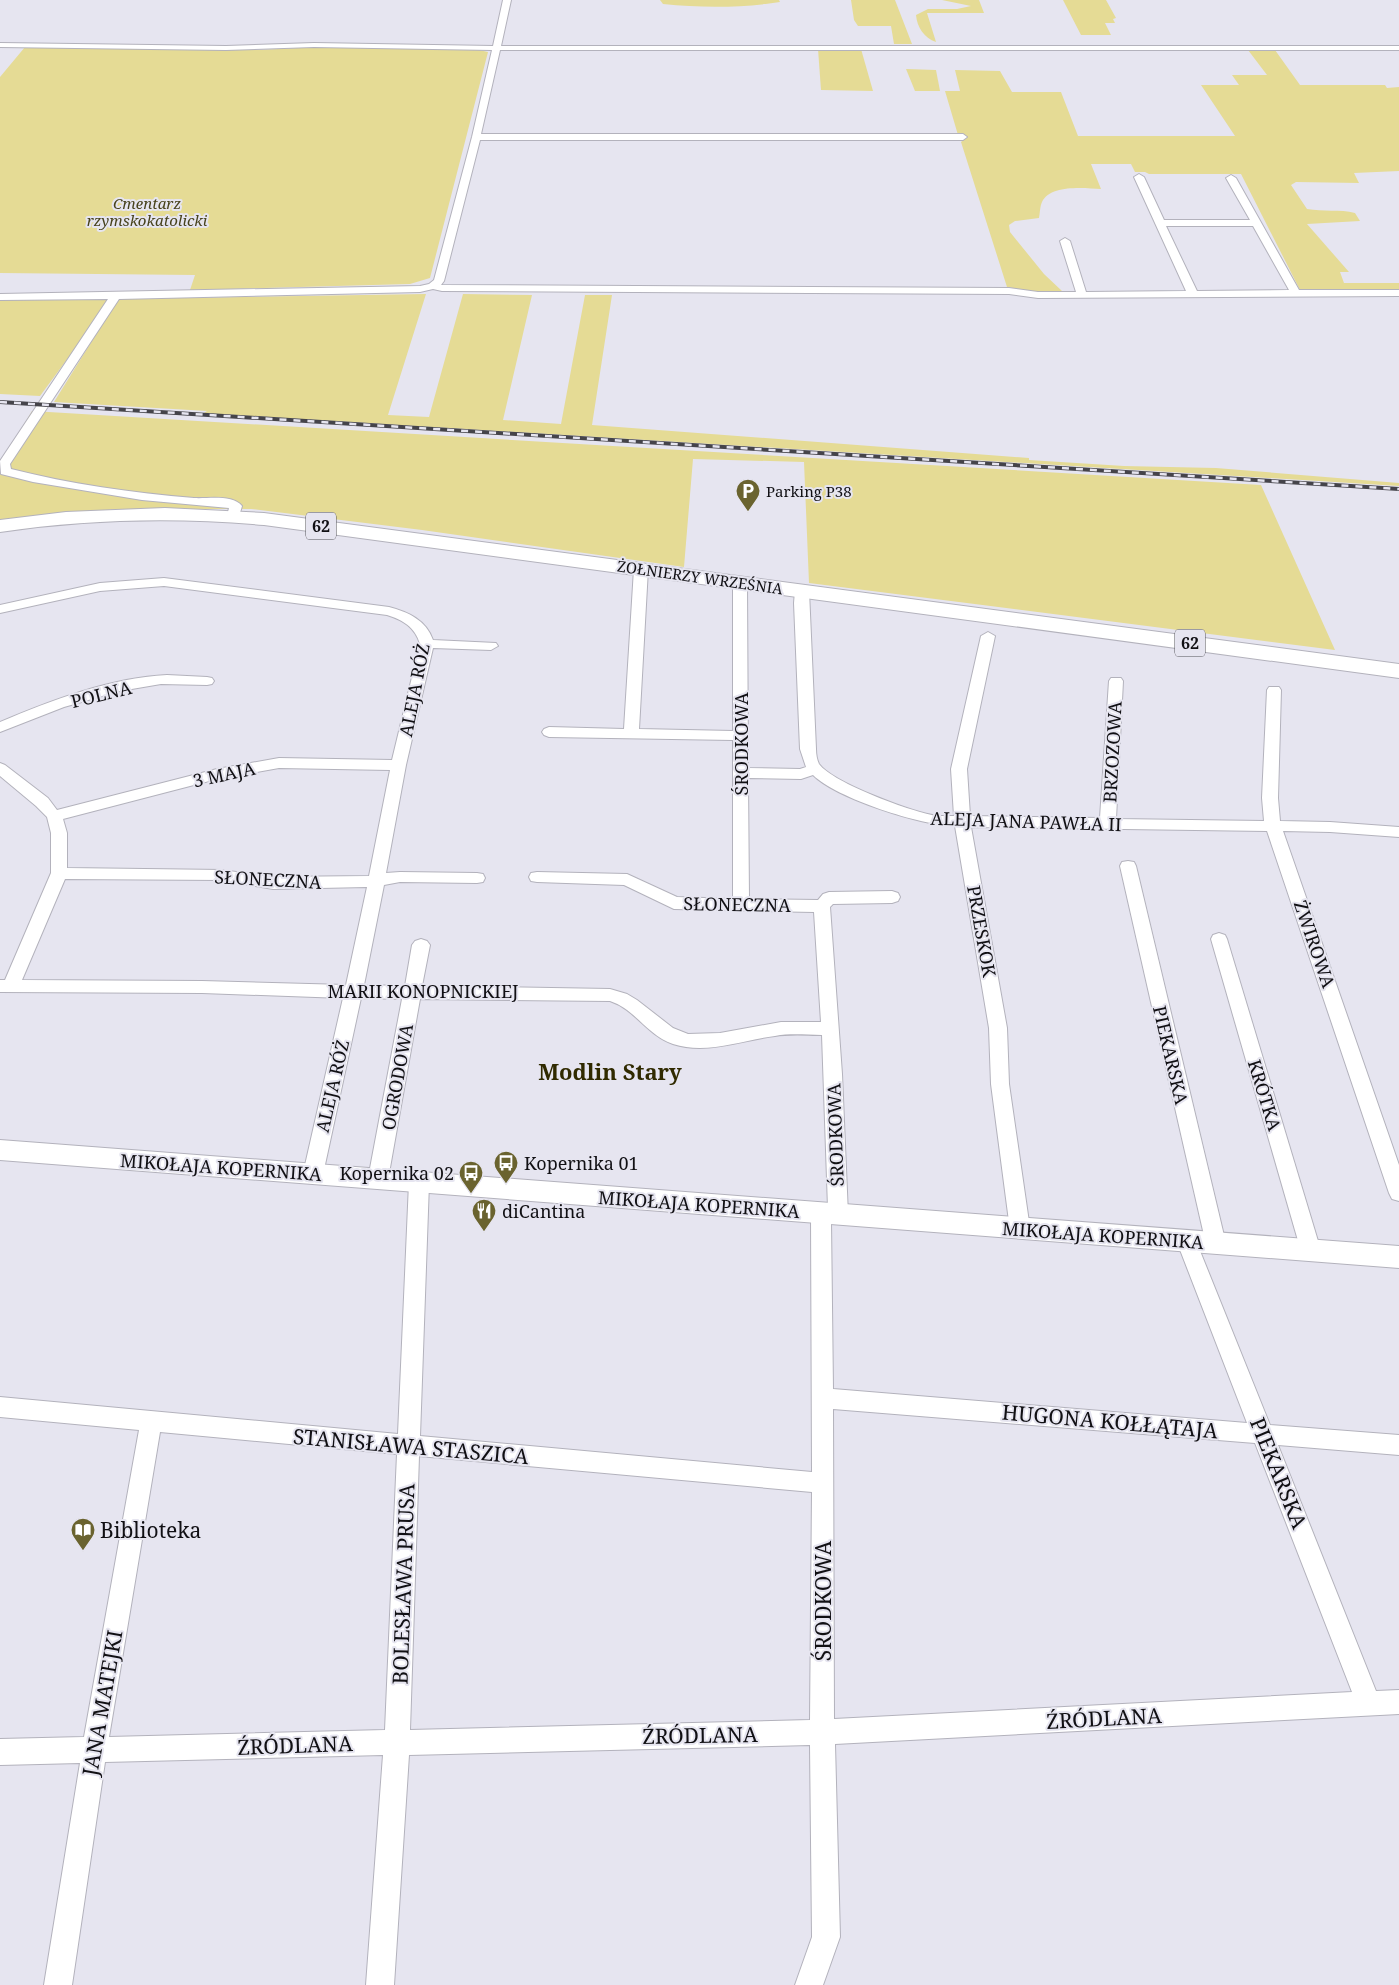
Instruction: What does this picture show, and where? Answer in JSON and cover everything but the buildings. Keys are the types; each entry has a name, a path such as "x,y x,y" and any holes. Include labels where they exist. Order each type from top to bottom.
{"main road":[{"name":"ŻOŁNIERZY WRZEŚNIA","path":"0,526 77,516 121,514 233,516 802,590 1399,671"}],"street":[{"path":"433,286 439,281 476,137 507,0"},
{"path":"0,45 246,48 314,45 496,48 1399,48"},
{"path":"476,137 963,137"},
{"path":"1139,177 1193,294"},
{"path":"1230,178 1296,294"},
{"path":"1160,223 1256,223"},
{"path":"1065,241 1082,294"},
{"path":"0,298 420,289 433,286 452,288 1009,292 1027,294 1399,293"},
{"path":"115,296 4,464 5,471 33,478 142,496 196,502 228,503 236,506 233,516"},
{"path":"632,732 642,569"},
{"name":"ALEJA RÓŻ","path":"0,609 100,586 164,582 389,610 405,616 418,624 425,635 427,644 398,765 377,880 313,1174"},
{"name":"ŚRODKOWA","path":"740,583 741,904"},
{"path":"741,772 800,774 816,769 811,764 808,749 802,590"},
{"name":"PRZESKOK","path":"988,636 959,769 962,822 998,1028 1000,1084 1020,1229"},
{"path":"427,644 491,646"},
{"name":"POLNA","path":"0,728 35,712 94,693 162,680 207,682"},
{"name":"BRZOZOWA","path":"1108,824 1116,681"},
{"name":"ŻWIROWA","path":"1274,690 1270,798 1272,822 1399,1193"},
{"path":"549,732 632,732 741,736"},
{"name":"3 MAJA","path":"54,816 217,774 279,763 398,765"},
{"path":"0,768 42,802 54,816 59,833 59,874 6,986"},
{"name":"ALEJA JANA PAWŁA II","path":"816,769 825,778 845,789 938,821 1361,828 1399,832"},
{"name":"PIEKARSKA","path":"1128,866 1216,1244"},
{"name":"SŁONECZNA","path":"59,874 222,875 274,883 364,882 400,877 477,878"},
{"name":"SŁONECZNA","path":"537,877 627,880 674,903 822,906"},
{"path":"822,906 829,898 892,897"},
{"name":"ŚRODKOWA","path":"809,1985 826,1937 822,1732 823,1483 821,1398 833,1074 822,906"},
{"name":"KRÓTKA","path":"1219,939 1311,1251"},
{"name":"OGRODOWA","path":"378,1180 421,945"},
{"name":"MARII KONOPNICKIEJ","path":"6,986 610,995 622,997 632,1003 662,1030 673,1037 688,1042 702,1042 777,1028 829,1030"},
{"name":"MIKOŁAJA KOPERNIKA","path":"0,1150 1399,1257"},
{"name":"BOLESŁAWA PRUSA","path":"380,1985 397,1742 419,1183"},
{"name":"PIEKARSKA","path":"1187,1242 1370,1704"},
{"name":"HUGONA KOŁŁĄTAJA","path":"821,1398 1399,1445"},
{"name":"STANISŁAWA STASZICA","path":"0,1407 823,1483"},
{"name":"JANA MATEJKI","path":"58,1985 94,1751 151,1421"},
{"name":"ŹRÓDLANA","path":"0,1752 822,1732 1399,1702"}],"green space":[{"path":"660,0 779,0 780,2 707,7 663,4"},
{"path":"851,0 895,0 912,44 894,44 891,26 858,26 854,20"},
{"path":"942,0 979,0 984,13 927,13 936,42 922,32 916,15 928,9 957,9 971,6"},
{"path":"1063,0 1106,0 1116,18 1113,19 1115,23 1105,23 1111,35 1081,35"},
{"name":"Cmentarz rzymskokatolicki","path":"25,47 258,50 317,47 479,50 488,52 430,278 410,284 190,290 195,275 0,273 0,77"},
{"path":"818,49 861,49 873,91 821,90"},
{"path":"1248,50 1275,50 1300,85 1385,85 1387,88 1399,87 1399,171 1354,173 1359,183 1296,182 1291,185 1307,209 1355,213 1360,221 1307,224 1349,272 1340,272 1344,283 1399,283 1399,291 1308,292 1300,290 1241,174 1149,174 1135,172 1131,164 1091,164 1101,189 1068,188 1052,192 1042,202 1039,218 1015,221 1009,225 1010,232 1044,274 1062,291 1031,291 1007,287 961,142 964,139 958,135 945,91 960,91 955,70 1000,71 1012,92 1061,92 1078,136 1235,136 1201,85 1239,85 1232,75 1267,75"},
{"path":"906,69 936,70 940,91 915,91"},
{"path":"426,294 388,415 429,417 463,294 532,295 503,420 561,424 585,295 612,295 592,425 1029,458 1029,460 1124,466 1216,468 1399,483 1399,486 204,413 207,411 54,402 118,299"},
{"path":"109,297 88,331 40,396 0,394 0,300"},
{"path":"32,411 1261,485 1335,650 809,583 804,462 693,459 684,567 422,530 251,509 118,509 0,521 0,464"}],"railway":[{"path":"0,402 1399,489"}],"place":[{"name":"Parking P38","path":"748,512"},
{"name":"Kopernika 01","path":"506,1184"},
{"name":"Kopernika 02","path":"471,1194"},
{"name":"diCantina","path":"484,1232"},
{"name":"Biblioteka","path":"83,1551"}],"district":[{"name":"Modlin Stary","path":"610,1071"}]}
